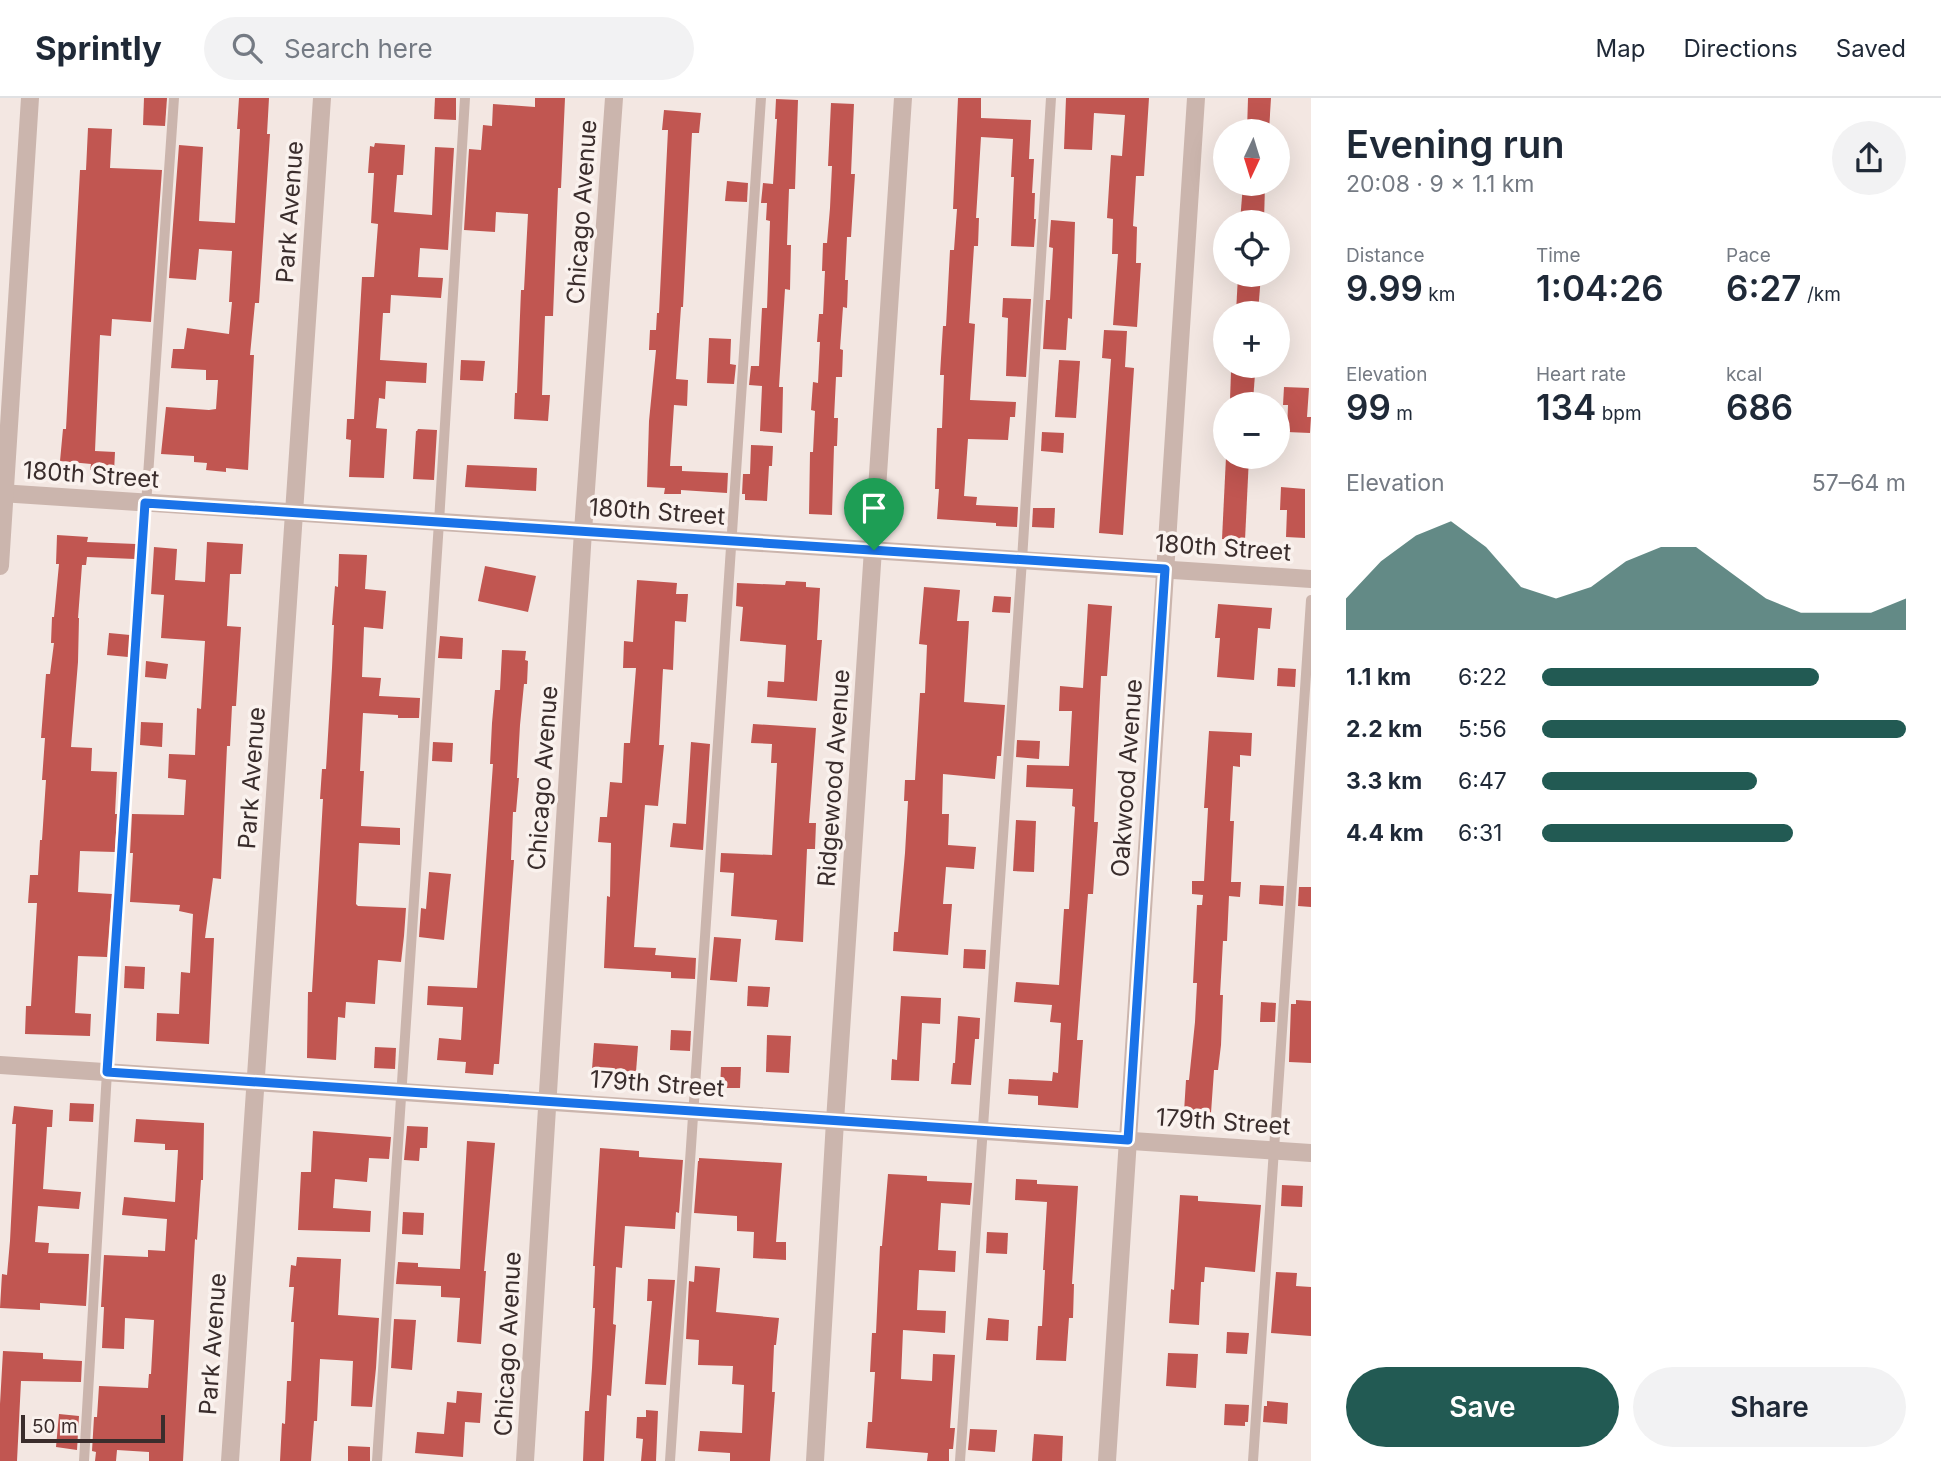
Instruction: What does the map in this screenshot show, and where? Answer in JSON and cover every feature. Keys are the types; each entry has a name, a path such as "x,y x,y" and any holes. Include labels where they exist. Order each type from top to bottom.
{"street":[{"path":"0,566 2,494 30,98"},
{"name":"Park Avenue","path":"230,1461 322,98"},
{"name":"Chicago Avenue","path":"525,1461 583,531 614,98"},
{"name":"Ridgewood Avenue","path":"816,1461 835,1121 903,98"},
{"name":"Oakwood Avenue","path":"1107,1461 1196,98"},
{"name":"180th Street","path":"2,494 1311,579"},
{"name":"179th Street","path":"0,1065 1311,1153"}],"lane":[{"path":"84,1461 107,1072 174,98"},
{"path":"377,1461 465,98"},
{"path":"670,1461 761,98"},
{"path":"960,1461 1051,98"},
{"path":"1253,1461 1311,600"}],"building":[{"path":"144,98 167,98 165,126 143,125"},
{"path":"239,98 269,98 267,134 270,134 259,303 255,303 250,355 254,355 248,470 226,468 226,472 206,470 207,463 194,462 194,456 161,454 166,407 216,409 218,380 206,380 206,370 171,368 173,349 184,349 187,328 229,334 232,302 229,302 232,251 199,249 196,280 169,278 179,145 203,147 199,221 235,223"},
{"path":"435,98 456,98 456,120 434,119"},
{"path":"535,98 565,98 553,316 545,316 542,395 550,395 548,421 514,419 528,214 496,212 495,232 464,230 469,149 481,150 483,125 492,126 493,104 535,107"},
{"path":"958,98 981,98 981,118 1031,120 1029,159 1034,159 1034,247 1011,246 1013,139 981,137 976,218 979,218 978,246 974,246 969,323 975,324 970,400 1016,402 1015,417 1010,417 1008,440 968,439 964,496 977,497 976,505 1018,507 1017,527 937,519 937,428 942,428 944,375 940,375 943,326 946,326 950,250 954,250 957,209 953,209"},
{"path":"1066,98 1149,98 1144,176 1136,176 1133,226 1137,227 1136,263 1141,263 1137,327 1113,325 1118,254 1112,254 1113,219 1107,218 1111,155 1122,156 1125,115 1094,113 1092,150 1064,149"},
{"path":"1248,98 1271,98 1270,119 1247,119"},
{"path":"776,99 798,100 795,189 789,189 787,245 791,245 790,290 785,289 779,387 783,387 782,433 760,431 762,386 749,385 751,366 759,366 762,308 767,308 770,221 766,220 767,203 761,203 763,183 773,184"},
{"path":"831,103 854,104 851,174 855,174 851,237 847,237 847,308 843,307 840,349 843,350 842,377 836,377 834,418 838,418 837,446 834,446 832,515 809,514 810,452 813,452 815,411 811,410 813,382 818,383 820,342 817,342 819,314 823,314 825,271 822,271 823,243 827,243 830,208 832,166 828,166"},
{"path":"664,110 701,113 699,133 692,133 683,307 676,379 688,380 687,406 674,405 670,466 682,466 682,471 728,473 727,493 681,490 681,494 664,494 665,488 647,487 649,421 656,350 649,350 650,330 656,330 659,313 668,130 662,130"},
{"path":"88,128 112,129 110,168 162,170 151,322 112,319 111,336 100,335 95,451 115,452 114,472 90,470 91,464 60,461 63,429 66,429 80,170 86,170"},
{"path":"375,143 405,145 403,175 397,175 394,212 432,215 435,147 454,148 448,250 420,248 418,277 443,278 441,298 391,295 390,313 383,313 380,360 427,363 426,383 386,381 385,399 379,398 376,428 387,429 384,478 349,477 351,440 346,439 347,419 354,419 362,277 374,277 378,224 371,223 374,173 368,173 370,146 374,147"},
{"path":"727,181 748,183 747,202 725,201"},
{"path":"1242,196 1265,196 1264,210 1241,210"},
{"path":"1051,220 1075,222 1072,319 1068,318 1066,350 1043,349 1046,300 1050,300 1053,248 1049,247"},
{"path":"1237,287 1260,287 1259,301 1237,301"},
{"path":"1003,298 1031,299 1026,377 1006,376 1008,318 1002,317"},
{"path":"1104,330 1127,331 1125,367 1134,368 1123,535 1099,533 1111,359 1102,358"},
{"path":"709,338 731,339 730,364 736,365 734,384 707,383"},
{"path":"461,360 485,361 483,381 460,380"},
{"path":"1059,360 1080,361 1076,418 1055,417"},
{"path":"1231,378 1255,378 1254,392 1230,392"},
{"path":"1284,387 1309,388 1307,417 1311,417 1310,433 1290,432 1290,392 1284,392"},
{"path":"418,429 437,430 434,480 413,479"},
{"path":"1042,432 1064,433 1063,453 1041,451"},
{"path":"751,445 773,446 767,501 745,500 745,494 742,494 743,474 750,474"},
{"path":"467,465 537,468 536,491 465,487"},
{"path":"1225,469 1248,469 1245,540 1222,539"},
{"path":"1281,487 1305,489 1305,538 1286,537 1287,510 1280,510"},
{"path":"1033,508 1055,508 1054,528 1032,527"},
{"path":"57,535 88,537 87,542 136,544 135,559 87,557 86,565 82,565 71,747 92,748 91,771 117,772 115,852 80,851 78,892 112,894 107,957 78,956 75,1013 91,1014 90,1036 25,1034 26,1006 31,1006 37,903 28,903 30,875 38,875 42,840 46,780 42,780 45,738 41,738 46,674 50,674 54,643 51,643 59,564 56,564"},
{"path":"207,542 243,544 241,574 230,574 227,626 241,627 236,706 232,706 230,746 227,746 221,879 213,878 205,938 214,938 209,1044 156,1041 157,1013 179,1014 181,972 190,973 193,914 179,911 180,905 130,902 132,814 184,815 186,780 168,778 169,754 195,755 197,708 201,709 205,641 161,638 164,595 151,594 154,547 177,549 175,580 205,582"},
{"path":"339,554 367,555 365,589 386,591 383,629 364,627 362,677 381,678 379,696 420,698 419,718 363,713 361,826 400,828 400,845 359,843 356,904 406,908 404,936 401,962 378,960 375,1004 346,1002 345,1018 338,1017 336,1060 307,1058 308,992 312,992 323,799 320,799 322,769 326,769 332,625 335,586 338,587"},
{"path":"485,566 536,576 528,612 478,601"},
{"path":"637,580 677,583 676,594 688,594 686,622 675,621 673,670 663,669 659,745 664,745 658,806 645,805 634,947 656,948 655,955 696,958 695,979 671,978 671,972 604,968 611,843 598,842 600,817 607,817 610,782 622,783 624,743 630,743 636,668 623,668 624,641 633,642"},
{"path":"786,581 806,582 806,587 820,588 817,640 822,640 817,701 767,697 768,681 784,682 786,645 740,641 743,607 736,606 737,583 785,585"},
{"path":"924,587 960,590 957,621 969,621 964,702 1005,705 1001,756 997,756 995,779 943,774 942,814 949,814 948,845 976,847 974,869 946,867 943,904 952,904 948,955 893,951 894,932 898,932 905,853 908,801 904,801 905,780 915,780 920,693 925,693 927,645 919,644"},
{"path":"994,596 1011,597 1010,613 992,612"},
{"path":"1088,604 1112,606 1107,676 1101,676 1094,822 1098,822 1093,894 1088,894 1077,1040 1083,1040 1078,1108 1038,1105 1038,1096 1008,1094 1009,1079 1052,1081 1053,1072 1058,1073 1061,1023 1050,1022 1052,1005 1014,1002 1016,982 1059,985 1064,909 1069,909 1075,807 1072,806 1073,789 1026,787 1027,765 1069,766 1072,711 1059,711 1060,686 1083,688"},
{"path":"1218,604 1272,608 1270,629 1258,628 1254,680 1217,677 1220,638 1215,638"},
{"path":"109,633 130,635 128,657 107,655"},
{"path":"440,636 463,638 462,659 438,658"},
{"path":"502,650 526,651 525,660 528,661 520,725 516,812 513,812 511,860 514,860 499,1064 494,1064 493,1075 465,1073 466,1062 437,1060 439,1038 461,1040 463,1007 427,1005 428,986 477,988 493,764 490,764 492,723 495,690 500,690"},
{"path":"146,661 168,664 166,679 145,677"},
{"path":"1278,668 1296,669 1295,687 1277,686"},
{"path":"141,722 163,723 162,747 140,745"},
{"path":"753,724 816,728 809,823 816,823 815,849 807,849 803,942 775,940 777,920 731,916 734,873 720,872 721,853 772,855 777,763 771,763 772,744 751,743"},
{"path":"1209,731 1252,733 1251,756 1240,755 1240,767 1233,766 1231,882 1241,882 1240,897 1229,896 1227,941 1223,941 1221,1045 1218,1070 1214,1070 1211,1113 1184,1112 1195,1022 1197,983 1193,983 1197,905 1202,905 1203,895 1192,894 1192,881 1204,881 1208,808 1204,808"},
{"path":"1017,740 1040,741 1039,759 1016,757"},
{"path":"433,742 453,743 452,762 432,761"},
{"path":"691,742 710,744 703,850 670,847 673,823 686,824"},
{"path":"1016,820 1036,821 1034,872 1013,871"},
{"path":"429,872 451,874 444,940 419,937 421,908 426,909"},
{"path":"1260,885 1284,886 1283,906 1259,904"},
{"path":"1299,887 1311,887 1311,907 1298,906"},
{"path":"714,937 741,939 737,982 710,980"},
{"path":"964,949 986,950 985,969 963,968"},
{"path":"125,966 145,967 144,989 124,988"},
{"path":"748,986 770,987 768,1007 747,1006"},
{"path":"901,996 941,998 940,1024 922,1023 919,1081 891,1080 892,1059 897,1060"},
{"path":"1296,1000 1311,1001 1311,1063 1289,1062 1291,1004 1296,1004"},
{"path":"1261,1002 1276,1003 1275,1022 1260,1022"},
{"path":"958,1016 980,1018 979,1039 975,1039 971,1085 951,1084"},
{"path":"671,1030 691,1031 690,1051 670,1050"},
{"path":"767,1035 791,1036 789,1073 766,1072"},
{"path":"594,1043 638,1046 636,1072 592,1069"},
{"path":"375,1047 396,1048 395,1069 374,1068"},
{"path":"721,1067 741,1067 740,1088 720,1088"},
{"path":"70,1103 94,1104 93,1122 69,1121"},
{"path":"14,1106 53,1110 52,1127 47,1127 43,1189 81,1192 79,1209 38,1206 35,1242 49,1243 48,1253 89,1254 86,1306 40,1303 40,1310 0,1308 2,1274 7,1275 10,1241 16,1124 12,1124"},
{"path":"136,1119 204,1123 203,1180 197,1240 195,1239 183,1461 149,1461 149,1452 117,1450 116,1461 95,1461 96,1452 92,1451 99,1386 148,1388 151,1374 154,1320 125,1318 124,1349 102,1348 104,1255 148,1257 148,1250 165,1251 167,1219 122,1215 124,1197 175,1202 178,1150 165,1150 165,1144 134,1142"},
{"path":"407,1126 428,1127 427,1148 420,1148 419,1161 404,1160"},
{"path":"313,1131 391,1137 389,1159 369,1158 367,1182 335,1179 333,1208 371,1211 370,1232 298,1230 301,1172 311,1172"},
{"path":"467,1141 495,1143 481,1344 457,1342 460,1298 441,1297 441,1286 396,1284 398,1262 418,1263 418,1267 460,1269"},
{"path":"600,1148 639,1151 639,1157 683,1160 679,1213 676,1212 675,1229 625,1226 622,1268 616,1267 613,1324 616,1325 611,1396 607,1395 604,1461 583,1461 585,1411 589,1411 592,1368 595,1308 593,1266"},
{"path":"699,1158 782,1163 776,1242 786,1242 786,1260 753,1258 754,1232 737,1231 737,1216 694,1213"},
{"path":"888,1174 927,1176 927,1181 972,1183 970,1205 941,1203 938,1250 956,1251 955,1272 919,1270 917,1310 946,1311 945,1333 903,1330 901,1379 932,1381 933,1354 955,1355 950,1428 955,1428 953,1449 949,1449 949,1461 927,1461 928,1453 866,1448 868,1422 872,1422 875,1372 870,1372 872,1333 876,1333 880,1246"},
{"path":"1016,1179 1037,1180 1037,1184 1078,1186 1072,1284 1073,1318 1069,1318 1066,1361 1036,1360 1038,1326 1042,1326 1047,1202 1015,1200"},
{"path":"1282,1185 1303,1186 1302,1207 1281,1206"},
{"path":"1180,1195 1198,1196 1198,1201 1261,1205 1255,1272 1205,1267 1204,1282 1201,1282 1199,1325 1169,1323 1171,1289 1174,1290"},
{"path":"403,1212 424,1213 423,1235 402,1234"},
{"path":"987,1232 1008,1233 1007,1254 986,1253"},
{"path":"297,1257 341,1259 338,1315 379,1318 376,1368 372,1407 351,1406 353,1361 320,1359 317,1421 314,1421 311,1461 280,1461 287,1381 291,1381 294,1287 289,1287 291,1265 296,1266"},
{"path":"695,1266 720,1268 716,1312 779,1318 774,1345 772,1392 775,1392 770,1461 730,1461 730,1453 698,1451 700,1431 742,1433 744,1385 732,1384 733,1366 698,1365 699,1340 686,1339 689,1281 694,1282"},
{"path":"1276,1272 1297,1273 1296,1286 1311,1287 1311,1336 1271,1333"},
{"path":"648,1279 675,1280 666,1385 645,1384 652,1301 647,1301"},
{"path":"988,1318 1009,1320 1008,1341 986,1340"},
{"path":"394,1319 416,1320 412,1370 391,1368"},
{"path":"1227,1332 1249,1333 1247,1354 1226,1353"},
{"path":"3,1351 43,1353 43,1359 82,1361 81,1382 21,1381 17,1461 0,1461"},
{"path":"1168,1353 1198,1354 1196,1388 1166,1386"},
{"path":"457,1391 482,1393 480,1423 465,1422 463,1457 415,1453 417,1432 444,1434 447,1402 456,1403"},
{"path":"1267,1401 1288,1403 1287,1424 1263,1422"},
{"path":"1225,1404 1249,1405 1248,1422 1245,1422 1245,1426 1224,1425"},
{"path":"646,1410 658,1411 656,1461 641,1461 643,1439 636,1438 637,1417 646,1417"},
{"path":"59,1414 79,1416 77,1450 56,1447"},
{"path":"970,1429 997,1430 995,1452 968,1450"},
{"path":"1034,1434 1063,1436 1062,1461 1032,1461"},
{"path":"348,1446 370,1447 370,1461 348,1461"}],"route":[{"path":"145,503 874,550 1165,569 1128,1140 107,1072 145,503"}]}
